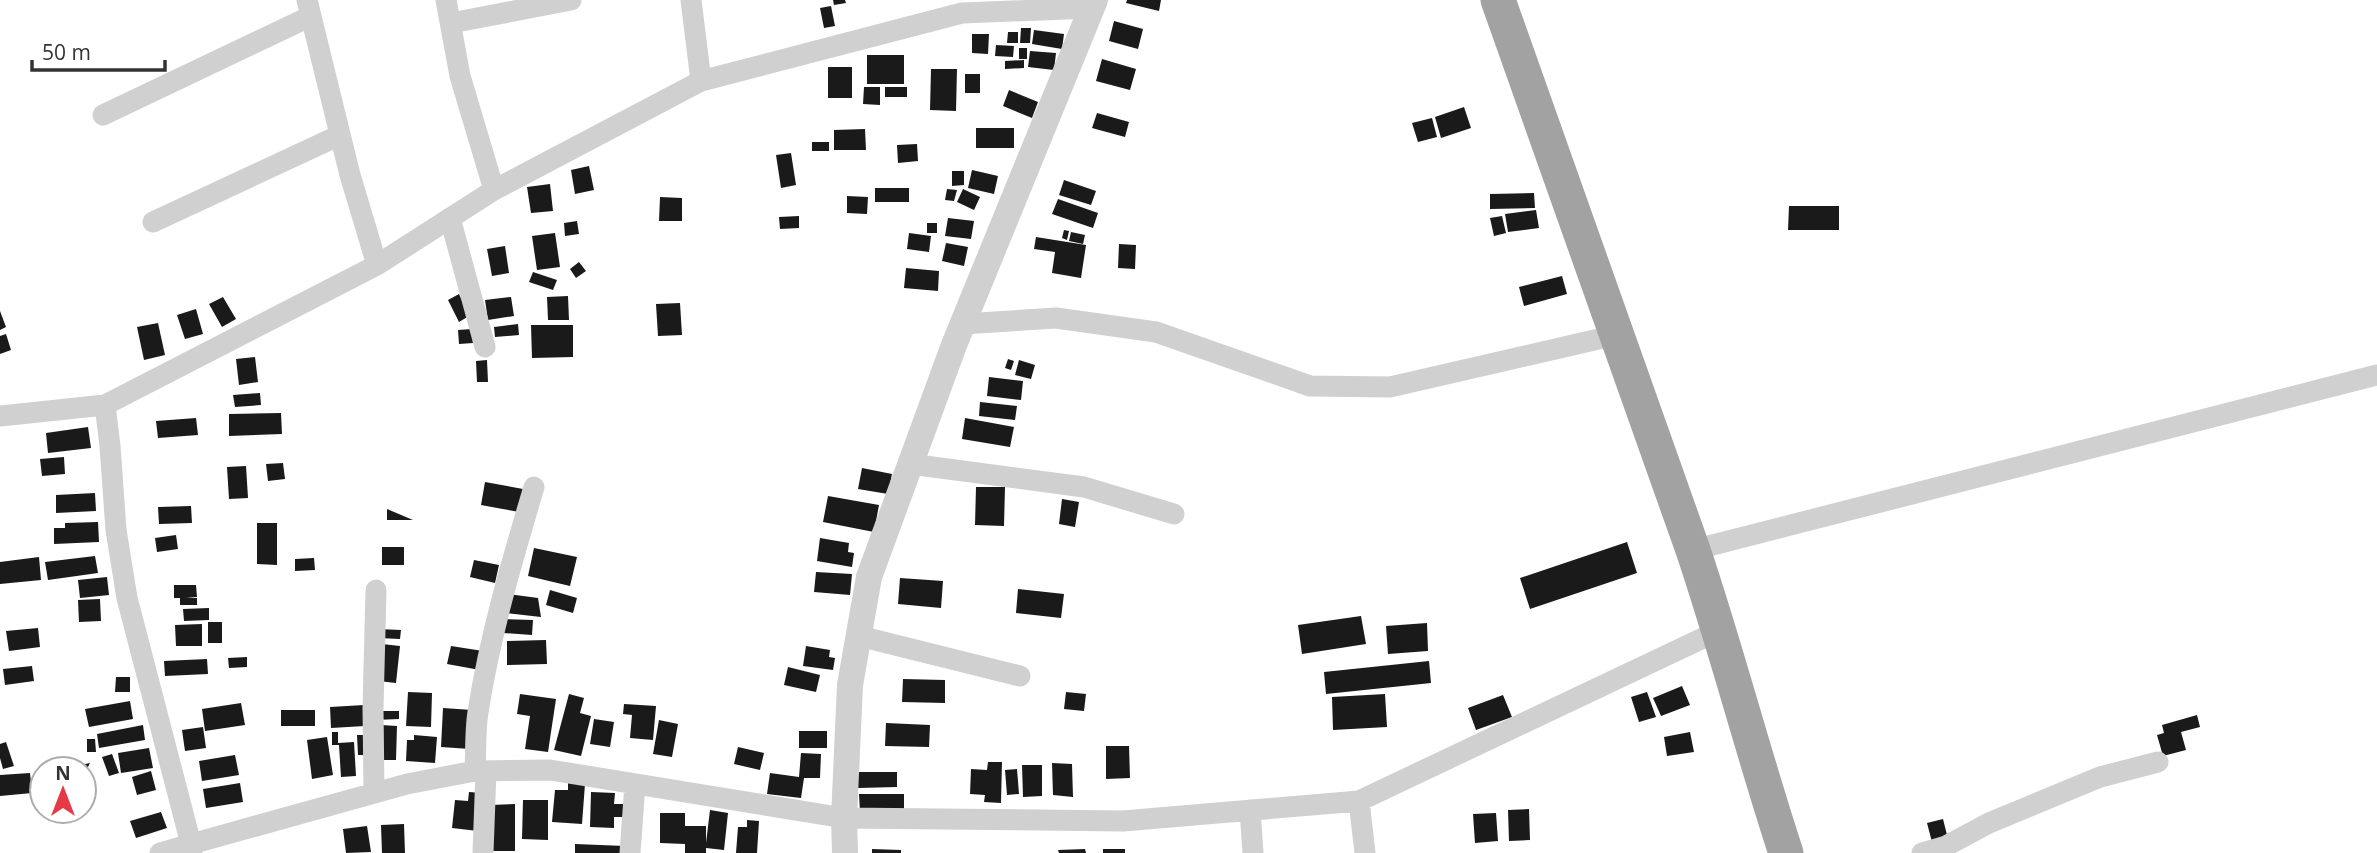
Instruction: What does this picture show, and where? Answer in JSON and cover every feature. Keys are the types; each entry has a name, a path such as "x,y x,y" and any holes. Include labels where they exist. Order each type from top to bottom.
{"highway":[{"path":"1498,0 1693,550 1720,630 1786,853"}],"street":[{"path":"446,0 460,76 494,190"},
{"path":"451,23 571,0"},
{"path":"691,0 701,81"},
{"path":"0,416 105,405 377,265 494,190 701,81 962,13 1093,4 963,324 869,577 850,685 845,853"},
{"path":"103,115 309,8 340,135 377,265"},
{"path":"153,222 340,135"},
{"path":"450,218 485,346"},
{"path":"963,324 1056,318 1156,332 1310,386 1391,387 1616,334"},
{"path":"1693,550 2377,375"},
{"path":"105,405 116,530 127,598 191,848"},
{"path":"910,464 1084,487 1174,514"},
{"path":"483,853 478,714 502,592 534,487"},
{"path":"374,793 376,590"},
{"path":"160,853 191,848 407,784 481,771 550,770 844,818 1123,821 1359,801 1720,630"},
{"path":"859,636 1020,676"},
{"path":"1922,853 1946,846 1989,823 2100,777 2158,762"},
{"path":"630,853 635,784"},
{"path":"1359,801 1365,853"},
{"path":"1250,810 1253,853"}],"building":[{"path":"833,0 845,0 846,3 834,5"},
{"path":"1127,0 1161,0 1159,11 1126,3"},
{"path":"831,6 835,26 824,28 820,8"},
{"path":"1114,21 1143,29 1138,49 1109,41"},
{"path":"1021,28 1031,28 1030,43 1020,43"},
{"path":"1034,30 1064,34 1062,49 1032,44"},
{"path":"1008,32 1018,32 1018,43 1007,43"},
{"path":"972,34 989,34 988,54 972,53"},
{"path":"996,45 1014,46 1013,57 995,56"},
{"path":"1019,48 1027,48 1027,59 1019,59"},
{"path":"1030,51 1056,53 1054,70 1028,67"},
{"path":"867,55 904,55 904,84 867,84"},
{"path":"1102,59 1136,69 1130,90 1096,81"},
{"path":"1024,60 1024,68 1005,69 1005,61"},
{"path":"828,67 852,67 852,98 828,98"},
{"path":"931,69 957,69 956,111 930,110"},
{"path":"965,74 980,74 980,93 965,93"},
{"path":"864,87 880,87 880,105 863,104"},
{"path":"885,87 907,87 907,97 885,97"},
{"path":"1009,90 1038,102 1032,118 1003,106"},
{"path":"1464,107 1471,128 1441,138 1435,117"},
{"path":"1097,113 1129,122 1125,137 1092,128"},
{"path":"1432,118 1437,137 1418,142 1412,123"},
{"path":"976,128 1014,128 1014,148 976,148"},
{"path":"865,129 866,150 834,150 834,130"},
{"path":"812,142 829,142 829,151 812,151"},
{"path":"917,144 918,161 898,163 897,145"},
{"path":"791,153 796,185 781,188 776,155"},
{"path":"589,166 594,190 575,194 571,170"},
{"path":"972,170 998,176 994,194 968,188"},
{"path":"952,171 964,171 964,185 952,186"},
{"path":"1064,180 1096,191 1091,205 1059,195"},
{"path":"550,184 553,211 531,213 527,187"},
{"path":"875,188 909,188 909,202 875,202"},
{"path":"947,189 957,190 954,201 945,200"},
{"path":"963,189 980,197 974,210 957,202"},
{"path":"1534,193 1535,208 1490,209 1490,194"},
{"path":"847,196 868,197 867,214 847,213"},
{"path":"660,197 682,198 682,221 659,221"},
{"path":"1058,199 1098,213 1093,228 1052,214"},
{"path":"1789,206 1839,206 1839,230 1788,230"},
{"path":"1536,210 1539,228 1508,232 1505,214"},
{"path":"799,216 799,228 780,229 779,217"},
{"path":"1502,216 1506,233 1494,236 1490,218"},
{"path":"948,218 974,221 971,239 945,236"},
{"path":"577,221 579,234 565,236 564,223"},
{"path":"927,223 937,223 937,233 927,233"},
{"path":"1064,230 1069,231 1067,240 1062,238"},
{"path":"1071,232 1085,235 1083,244 1069,241"},
{"path":"555,233 560,267 537,270 532,236"},
{"path":"909,233 931,236 929,252 907,249"},
{"path":"1036,237 1086,245 1081,278 1052,273 1055,252 1034,249"},
{"path":"946,243 968,247 964,266 942,261"},
{"path":"1119,244 1136,245 1135,269 1118,268"},
{"path":"505,246 509,273 492,276 487,249"},
{"path":"579,262 586,271 576,278 570,269"},
{"path":"906,268 939,271 938,291 904,288"},
{"path":"533,272 557,280 553,290 529,282"},
{"path":"1562,276 1567,294 1524,306 1519,287"},
{"path":"459,294 469,316 459,322 448,300"},
{"path":"568,296 569,320 548,320 547,297"},
{"path":"223,297 236,319 222,327 209,304"},
{"path":"511,297 514,316 488,320 485,300"},
{"path":"680,303 682,335 658,336 656,304"},
{"path":"196,309 203,334 185,339 177,315"},
{"path":"0,311 6,327 0,330"},
{"path":"158,323 165,355 144,360 137,327"},
{"path":"518,324 519,335 495,337 494,327"},
{"path":"531,325 573,325 573,357 532,358"},
{"path":"472,329 473,343 459,344 458,330"},
{"path":"6,334 11,350 0,354 0,336"},
{"path":"255,357 258,382 239,385 236,359"},
{"path":"1008,359 1014,361 1011,370 1005,368"},
{"path":"487,360 488,382 477,382 476,361"},
{"path":"1019,360 1035,365 1031,379 1015,375"},
{"path":"989,377 1023,381 1021,400 987,396"},
{"path":"260,393 261,405 235,407 233,395"},
{"path":"980,402 1017,406 1015,420 979,416"},
{"path":"281,413 282,434 229,436 229,414"},
{"path":"196,418 198,435 158,438 156,421"},
{"path":"965,418 1014,427 1010,447 962,439"},
{"path":"88,427 91,448 48,453 46,433"},
{"path":"64,457 65,474 42,476 40,459"},
{"path":"283,463 285,479 268,481 266,464"},
{"path":"246,466 248,498 229,499 227,467"},
{"path":"862,468 892,474 888,494 858,489"},
{"path":"485,482 523,489 519,512 481,505"},
{"path":"976,487 1005,487 1004,526 975,525"},
{"path":"95,493 96,511 56,513 56,495"},
{"path":"828,496 879,505 874,532 823,522"},
{"path":"1062,499 1079,502 1075,527 1059,524"},
{"path":"191,506 192,523 159,524 158,507"},
{"path":"387,509 413,520 387,520"},
{"path":"98,522 99,542 54,544 54,528 65,528 65,523"},
{"path":"257,523 277,523 277,565 257,564"},
{"path":"176,535 178,549 157,552 155,538"},
{"path":"820,538 849,543 848,552 854,553 852,567 817,561"},
{"path":"1627,542 1637,573 1530,609 1520,578"},
{"path":"382,547 404,547 404,565 382,565"},
{"path":"534,548 577,557 570,586 528,576"},
{"path":"95,556 98,573 48,580 45,562"},
{"path":"39,557 41,580 0,584 0,562"},
{"path":"314,558 315,570 295,571 295,559"},
{"path":"474,560 499,565 495,583 470,577"},
{"path":"816,572 852,574 850,595 814,592"},
{"path":"107,577 109,595 80,598 78,580"},
{"path":"900,578 943,581 941,608 898,604"},
{"path":"174,585 196,585 197,597 186,598 197,598 197,605 180,605 180,598 174,598"},
{"path":"1018,589 1064,594 1061,618 1016,613"},
{"path":"550,590 577,598 573,613 546,605"},
{"path":"508,594 538,598 541,617 506,613"},
{"path":"100,599 101,621 79,622 78,600"},
{"path":"209,608 209,620 184,621 183,609"},
{"path":"1361,616 1366,644 1302,654 1298,625"},
{"path":"504,619 533,620 532,635 503,633"},
{"path":"208,622 222,622 222,643 208,643"},
{"path":"1427,623 1428,651 1388,654 1386,626"},
{"path":"202,624 202,646 176,646 175,625"},
{"path":"38,628 40,647 9,651 6,631"},
{"path":"378,629 401,630 400,639 378,638"},
{"path":"546,640 547,664 507,665 507,641"},
{"path":"382,644 400,646 396,683 378,681"},
{"path":"451,646 483,651 480,670 447,664"},
{"path":"806,646 830,650 829,657 835,658 833,670 803,666"},
{"path":"247,657 247,667 229,668 228,658"},
{"path":"207,659 208,674 165,676 164,661"},
{"path":"1429,661 1431,683 1326,694 1324,672"},
{"path":"32,666 34,681 5,685 3,669"},
{"path":"788,667 820,675 816,692 784,685"},
{"path":"116,677 130,677 130,692 115,692"},
{"path":"903,679 945,680 945,703 902,702"},
{"path":"1682,686 1690,705 1661,716 1653,698"},
{"path":"408,692 432,693 431,727 406,726"},
{"path":"1066,692 1086,694 1084,711 1064,709"},
{"path":"1647,692 1656,717 1639,722 1631,697"},
{"path":"520,694 556,699 548,752 525,749 530,716 517,714"},
{"path":"569,694 584,698 580,713 591,716 581,756 554,750"},
{"path":"1385,694 1387,727 1333,730 1332,697"},
{"path":"1503,695 1512,717 1476,730 1468,708"},
{"path":"130,701 133,719 89,727 85,709"},
{"path":"241,703 245,725 205,731 202,709"},
{"path":"624,704 656,706 653,740 630,738 632,715 623,714"},
{"path":"364,705 365,726 331,728 330,707"},
{"path":"443,708 472,710 470,749 441,747"},
{"path":"281,710 315,710 315,726 281,726"},
{"path":"375,711 399,711 399,719 375,720"},
{"path":"2197,715 2200,727 2181,732 2186,750 2163,756 2157,735 2164,733 2162,725"},
{"path":"594,719 614,722 610,747 590,744"},
{"path":"659,720 678,724 672,757 653,754"},
{"path":"886,723 930,725 929,747 885,746"},
{"path":"143,725 145,740 99,748 97,734"},
{"path":"381,725 397,726 396,760 380,760"},
{"path":"203,727 206,748 185,751 182,730"},
{"path":"799,731 827,731 827,748 799,748"},
{"path":"332,732 338,732 338,743 354,742 356,776 341,777 339,745 332,745"},
{"path":"1690,732 1694,752 1667,756 1664,737"},
{"path":"357,735 366,735 367,755 358,755"},
{"path":"414,735 437,737 435,763 406,761 407,740 414,740"},
{"path":"327,737 333,775 312,779 307,740"},
{"path":"87,739 95,739 96,752 87,752"},
{"path":"6,742 14,766 3,769 0,744"},
{"path":"1106,746 1129,746 1130,778 1106,779"},
{"path":"738,747 764,753 760,770 734,764"},
{"path":"149,748 153,768 121,773 118,753"},
{"path":"801,753 821,754 820,778 804,778 801,798 767,794 770,773 799,777"},
{"path":"112,754 119,773 109,776 102,757"},
{"path":"235,755 239,775 202,781 199,761"},
{"path":"988,762 1002,762 1001,803 984,802 985,795 970,794 971,769 987,770"},
{"path":"1052,763 1072,764 1073,797 1053,795"},
{"path":"1022,765 1042,765 1042,796 1023,797"},
{"path":"1017,769 1019,794 1007,795 1005,770"},
{"path":"151,771 156,790 137,795 132,777"},
{"path":"857,772 897,772 897,787 858,788"},
{"path":"28,773 28,793 0,796 0,775"},
{"path":"240,783 243,802 206,808 203,789"},
{"path":"568,783 585,784 582,824 552,822 555,790 568,790"},
{"path":"469,792 482,793 478,831 452,828 455,800 468,801"},
{"path":"591,792 615,793 614,804 624,804 623,817 614,817 614,828 590,827"},
{"path":"859,794 904,794 904,811 860,812"},
{"path":"523,800 548,800 548,840 522,839"},
{"path":"515,804 515,851 490,851 490,805"},
{"path":"1529,809 1530,840 1509,841 1508,810"},
{"path":"710,810 728,813 724,850 706,848 706,853 685,853 685,844 660,843 660,813 685,813 685,826 706,826 706,843"},
{"path":"161,812 167,828 136,838 130,821"},
{"path":"1496,813 1498,841 1475,843 1473,814"},
{"path":"1943,819 1949,843 1933,846 1927,823"},
{"path":"747,820 759,821 757,853 736,853 738,827 747,827"},
{"path":"404,824 405,853 382,853 381,825"},
{"path":"367,826 371,852 346,853 343,829"},
{"path":"575,844 625,846 624,853 575,853"},
{"path":"872,849 901,850 901,853 872,853"},
{"path":"1085,849 1086,853 1059,853 1058,850"},
{"path":"1103,849 1125,849 1125,853 1103,853"}]}
